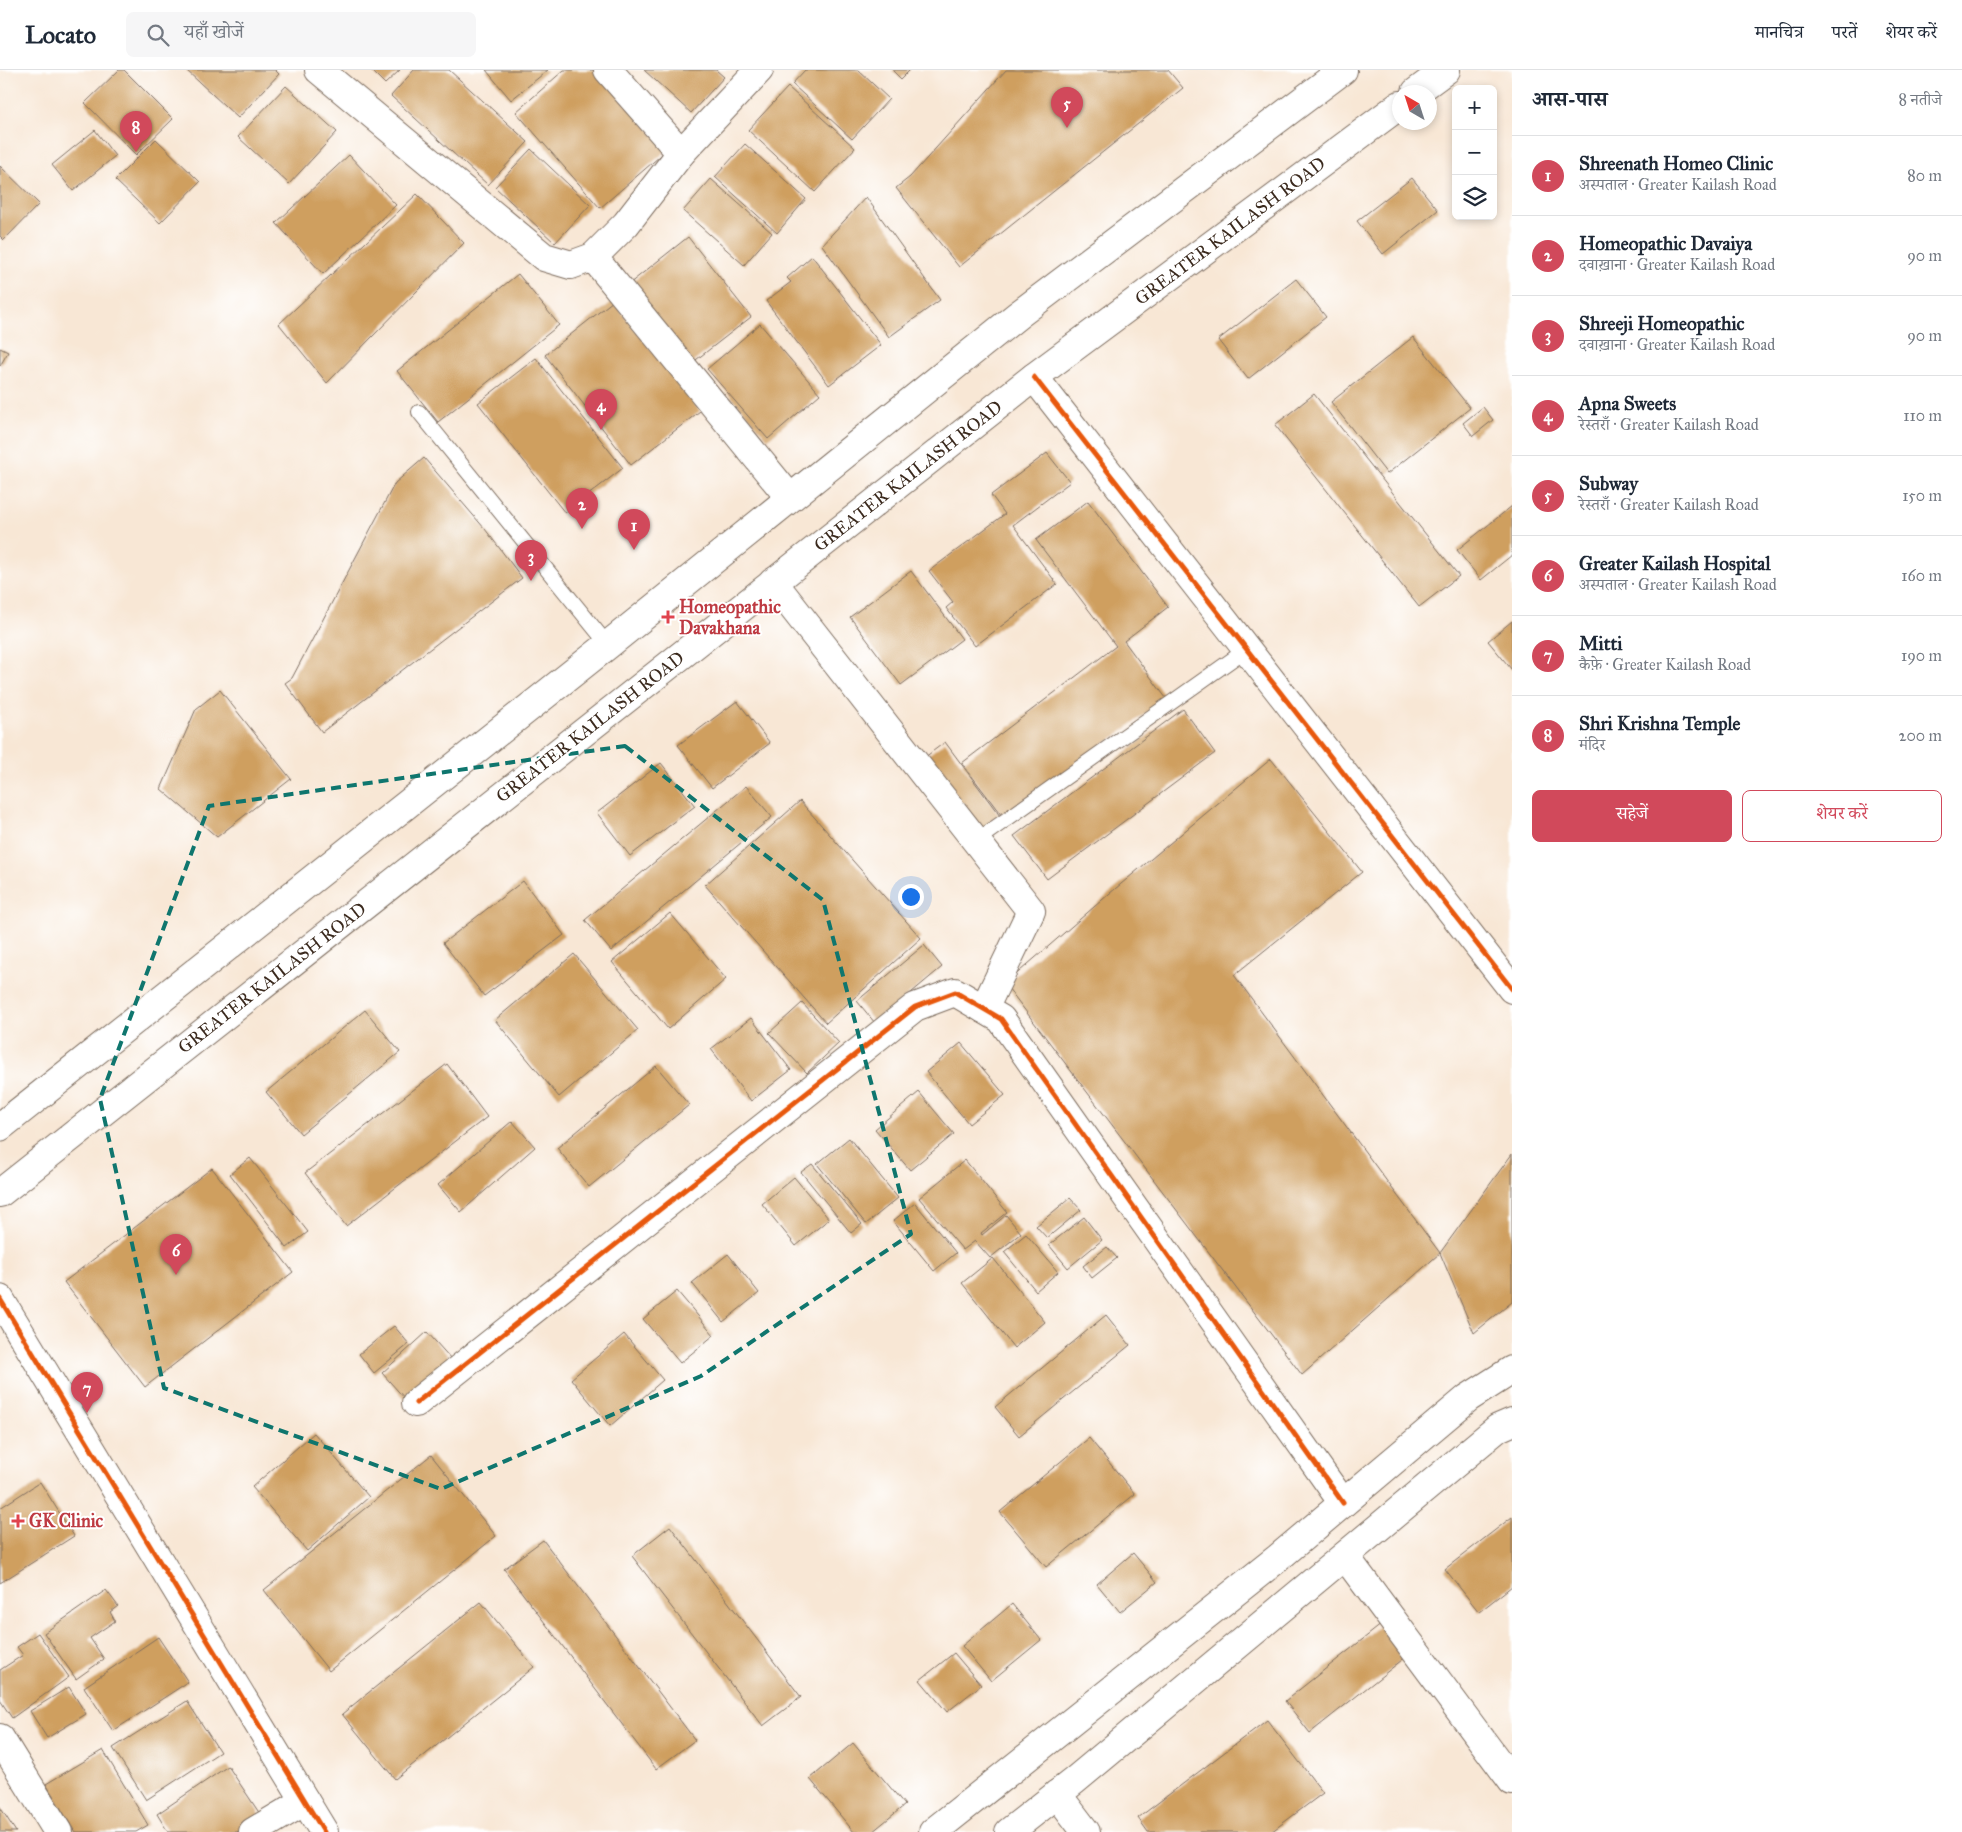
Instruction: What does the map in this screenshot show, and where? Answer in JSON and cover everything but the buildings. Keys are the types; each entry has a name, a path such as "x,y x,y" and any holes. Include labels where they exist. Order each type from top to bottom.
{"main road":[{"path":"319,70 544,257 571,265 594,257 626,224 681,153 760,70"},
{"path":"608,70 681,153"},
{"path":"1426,85 1446,70"},
{"path":"0,1127 608,645 1018,315 1334,73"},
{"name":"GREATER KAILASH ROAD","path":"0,1193 1034,377 1392,111"},
{"path":"594,257 790,498"},
{"path":"1034,377 1512,989"},
{"path":"773,582 1031,912 984,1009"},
{"path":"416,1403 915,1007 955,992 1001,1019 1343,1503"},
{"path":"0,1299 324,1832"},
{"path":"933,1832 1271,1564 1468,1398 1512,1370"},
{"path":"1009,1832 1058,1794 1498,1428 1512,1422"},
{"path":"1345,1556 1512,1781"},
{"path":"0,1738 58,1832"},
{"path":"1058,1794 1086,1832"},
{"path":"253,1832 304,1801"}],"lane":[{"path":"419,412 608,645"},
{"path":"976,841 1247,649"}],"highlighted area":[{"path":"625,746 823,900 911,1234 701,1376 441,1489 164,1388 100,1099 209,806"}],"cycle path":[{"path":"1034,377 1512,989"},
{"path":"416,1403 915,1007 955,992 1001,1019 1343,1503"},
{"path":"0,1299 324,1832"}],"place":[{"name":"Subway","path":"1067,128"},
{"name":"Shri Krishna Temple","path":"136,152"},
{"name":"Apna Sweets","path":"601,430"},
{"name":"Homeopathic Davaiya","path":"582,529"},
{"name":"Shreenath Homeo Clinic","path":"634,550"},
{"name":"Shreeji Homeopathic","path":"531,581"},
{"name":"Homeopathic Davakhana","path":"668,617"},
{"name":"Greater Kailash Hospital","path":"176,1275"},
{"name":"Mitti","path":"87,1413"},
{"name":"GK Clinic","path":"18,1521"}]}
